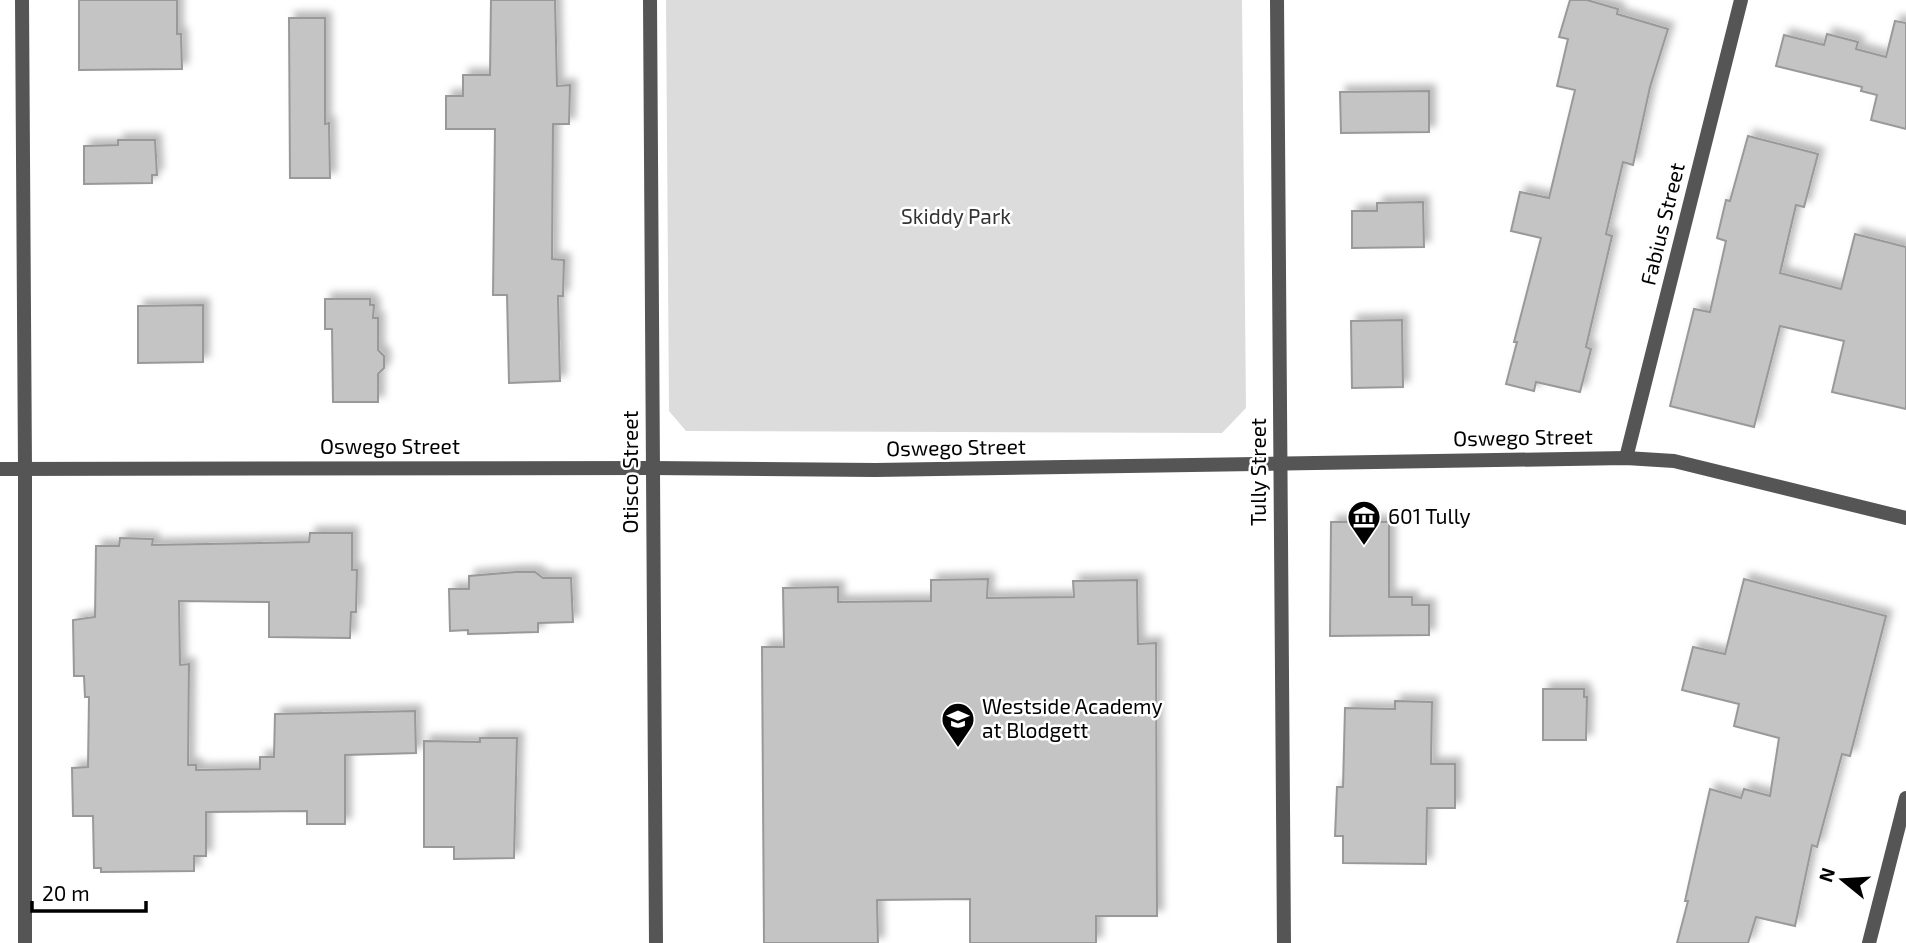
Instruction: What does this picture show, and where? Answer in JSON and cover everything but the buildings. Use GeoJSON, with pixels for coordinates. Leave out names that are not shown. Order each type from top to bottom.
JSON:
{"type":"FeatureCollection","features":[{"type":"Feature","properties":{"kind":"street"},"geometry":{"type":"LineString","coordinates":[[22,0],[25,943]]}},
{"type":"Feature","properties":{"kind":"street","name":"Otisco Street"},"geometry":{"type":"LineString","coordinates":[[650,0],[656,943]]}},
{"type":"Feature","properties":{"kind":"street","name":"Tully Street"},"geometry":{"type":"LineString","coordinates":[[1277,0],[1284,943]]}},
{"type":"Feature","properties":{"kind":"street","name":"Fabius Street"},"geometry":{"type":"LineString","coordinates":[[1626,458],[1741,0]]}},
{"type":"Feature","properties":{"kind":"street","name":"Oswego Street"},"geometry":{"type":"LineString","coordinates":[[0,469],[875,470],[1626,458],[1674,461],[1906,518]]}},
{"type":"Feature","properties":{"kind":"street"},"geometry":{"type":"LineString","coordinates":[[1869,943],[1906,798]]}},
{"type":"Feature","properties":{"kind":"green space","name":"Skiddy Park"},"geometry":{"type":"Polygon","coordinates":[[[666,0],[1242,0],[1246,408],[1222,433],[686,431],[669,411],[666,0]]]}},
{"type":"Feature","properties":{"kind":"place","name":"601 Tully"},"geometry":{"type":"Point","coordinates":[1364,547]}},
{"type":"Feature","properties":{"kind":"place","name":"Westside Academy at Blodgett"},"geometry":{"type":"Point","coordinates":[958,749]}}]}
